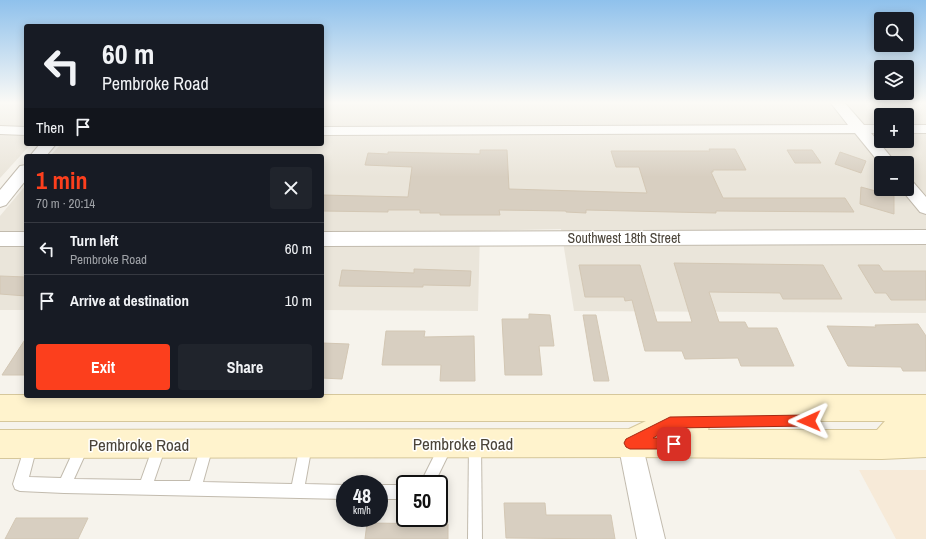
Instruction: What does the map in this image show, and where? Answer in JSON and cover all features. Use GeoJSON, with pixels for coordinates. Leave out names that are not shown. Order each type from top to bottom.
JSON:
{"type":"FeatureCollection","features":[{"type":"Feature","properties":{"kind":"main road"},"geometry":{"type":"LineString","coordinates":[[0,408],[926,408]]}},
{"type":"Feature","properties":{"kind":"main road"},"geometry":{"type":"LineString","coordinates":[[630,443],[670,422],[839,420],[853,408]]}},
{"type":"Feature","properties":{"kind":"main road"},"geometry":{"type":"LineString","coordinates":[[882,445],[898,427],[926,427]]}},
{"type":"Feature","properties":{"kind":"main road","name":"Pembroke Road"},"geometry":{"type":"LineString","coordinates":[[0,444],[630,443],[882,445],[926,443]]}},
{"type":"Feature","properties":{"kind":"street"},"geometry":{"type":"LineString","coordinates":[[859,129],[882,156]]}},
{"type":"Feature","properties":{"kind":"street"},"geometry":{"type":"LineString","coordinates":[[324,131],[874,129]]}},
{"type":"Feature","properties":{"kind":"street"},"geometry":{"type":"LineString","coordinates":[[914,129],[926,129]]}},
{"type":"Feature","properties":{"kind":"street"},"geometry":{"type":"LineString","coordinates":[[0,130],[24,131]]}},
{"type":"Feature","properties":{"kind":"street"},"geometry":{"type":"LineString","coordinates":[[40,154],[46,146]]}},
{"type":"Feature","properties":{"kind":"street"},"geometry":{"type":"LineString","coordinates":[[0,201],[24,172]]}},
{"type":"Feature","properties":{"kind":"street"},"geometry":{"type":"LineString","coordinates":[[914,194],[926,208]]}},
{"type":"Feature","properties":{"kind":"street","name":"Southwest 18th Street"},"geometry":{"type":"LineString","coordinates":[[324,239],[926,237]]}},
{"type":"Feature","properties":{"kind":"street"},"geometry":{"type":"LineString","coordinates":[[0,239],[24,239]]}},
{"type":"Feature","properties":{"kind":"street"},"geometry":{"type":"LineString","coordinates":[[630,443],[651,539]]}},
{"type":"Feature","properties":{"kind":"lane"},"geometry":{"type":"LineString","coordinates":[[475,443],[475,539]]}},
{"type":"Feature","properties":{"kind":"lane"},"geometry":{"type":"LineString","coordinates":[[32,444],[20,484],[336,492]]}},
{"type":"Feature","properties":{"kind":"lane"},"geometry":{"type":"LineString","coordinates":[[64,486],[84,444]]}},
{"type":"Feature","properties":{"kind":"lane"},"geometry":{"type":"LineString","coordinates":[[145,487],[161,444]]}},
{"type":"Feature","properties":{"kind":"lane"},"geometry":{"type":"LineString","coordinates":[[194,489],[207,444]]}},
{"type":"Feature","properties":{"kind":"lane"},"geometry":{"type":"LineString","coordinates":[[297,491],[306,444]]}},
{"type":"Feature","properties":{"kind":"lane"},"geometry":{"type":"LineString","coordinates":[[432,475],[447,444]]}},
{"type":"Feature","properties":{"kind":"shaded area"},"geometry":{"type":"Polygon","coordinates":[[[0,127],[24,127],[24,146],[29,146],[0,178],[0,127]]]}},
{"type":"Feature","properties":{"kind":"shaded area"},"geometry":{"type":"Polygon","coordinates":[[[324,127],[874,127],[874,148],[914,148],[914,127],[926,127],[926,313],[574,311],[561,229],[480,231],[478,311],[324,310],[324,154],[52,154],[59,146],[324,146],[324,127]]]}},
{"type":"Feature","properties":{"kind":"shaded area"},"geometry":{"type":"Polygon","coordinates":[[[24,187],[24,310],[0,310],[0,216],[24,187]]]}},
{"type":"Feature","properties":{"kind":"shaded area"},"geometry":{"type":"Polygon","coordinates":[[[859,470],[926,470],[926,539],[896,539],[859,470]]]}},
{"type":"Feature","properties":{"kind":"building"},"geometry":{"type":"Polygon","coordinates":[[[709,149],[735,149],[746,170],[713,170],[713,172],[711,172],[723,198],[845,198],[854,212],[716,211],[716,213],[586,210],[586,213],[566,211],[499,210],[500,215],[440,215],[440,213],[420,213],[420,210],[388,210],[388,212],[324,211],[324,195],[408,197],[412,167],[365,165],[368,153],[480,154],[480,150],[507,150],[509,189],[647,193],[639,167],[616,167],[611,151],[710,151],[709,149]]]}},
{"type":"Feature","properties":{"kind":"building"},"geometry":{"type":"Polygon","coordinates":[[[787,150],[812,150],[821,163],[795,163],[787,150]]]}},
{"type":"Feature","properties":{"kind":"building"},"geometry":{"type":"Polygon","coordinates":[[[840,152],[866,161],[861,173],[835,164],[840,152]]]}},
{"type":"Feature","properties":{"kind":"building"},"geometry":{"type":"Polygon","coordinates":[[[861,187],[874,191],[874,196],[894,196],[894,214],[860,204],[861,187]]]}},
{"type":"Feature","properties":{"kind":"building"},"geometry":{"type":"Polygon","coordinates":[[[674,263],[823,265],[842,299],[783,299],[780,293],[709,292],[719,322],[745,322],[748,328],[777,328],[794,366],[741,366],[738,358],[685,359],[682,351],[645,351],[632,300],[625,301],[624,297],[585,297],[579,265],[640,265],[657,322],[692,322],[674,263]]]}},
{"type":"Feature","properties":{"kind":"building"},"geometry":{"type":"Polygon","coordinates":[[[858,265],[879,265],[883,271],[926,271],[926,300],[891,300],[886,293],[875,293],[858,265]]]}},
{"type":"Feature","properties":{"kind":"building"},"geometry":{"type":"Polygon","coordinates":[[[414,269],[471,271],[470,286],[339,286],[342,270],[414,273],[414,269]]]}},
{"type":"Feature","properties":{"kind":"building"},"geometry":{"type":"Polygon","coordinates":[[[0,276],[24,277],[24,296],[0,294],[0,276]]]}},
{"type":"Feature","properties":{"kind":"building"},"geometry":{"type":"Polygon","coordinates":[[[529,314],[550,315],[554,346],[539,346],[542,375],[505,375],[502,319],[529,319],[529,314]]]}},
{"type":"Feature","properties":{"kind":"building"},"geometry":{"type":"Polygon","coordinates":[[[583,315],[596,315],[609,381],[594,381],[583,315]]]}},
{"type":"Feature","properties":{"kind":"building"},"geometry":{"type":"Polygon","coordinates":[[[918,324],[926,336],[926,371],[903,371],[901,367],[848,366],[827,326],[876,327],[875,325],[918,324]]]}},
{"type":"Feature","properties":{"kind":"building"},"geometry":{"type":"Polygon","coordinates":[[[386,331],[425,331],[424,337],[474,336],[475,381],[440,381],[441,365],[382,365],[386,331]]]}},
{"type":"Feature","properties":{"kind":"building"},"geometry":{"type":"Polygon","coordinates":[[[24,341],[24,375],[2,375],[24,341]]]}},
{"type":"Feature","properties":{"kind":"building"},"geometry":{"type":"Polygon","coordinates":[[[324,343],[349,344],[342,379],[324,378],[324,343]]]}},
{"type":"Feature","properties":{"kind":"building"},"geometry":{"type":"Polygon","coordinates":[[[504,503],[545,503],[546,515],[611,515],[615,539],[506,538],[504,503]]]}},
{"type":"Feature","properties":{"kind":"building"},"geometry":{"type":"Polygon","coordinates":[[[16,518],[88,518],[78,539],[5,539],[16,518]]]}},
{"type":"Feature","properties":{"kind":"building"},"geometry":{"type":"Polygon","coordinates":[[[388,523],[396,523],[396,527],[448,527],[448,539],[365,539],[366,527],[388,527],[388,523]]]}},
{"type":"Feature","properties":{"kind":"route"},"geometry":{"type":"LineString","coordinates":[[674,444],[630,443],[670,422],[809,421]]}}]}
